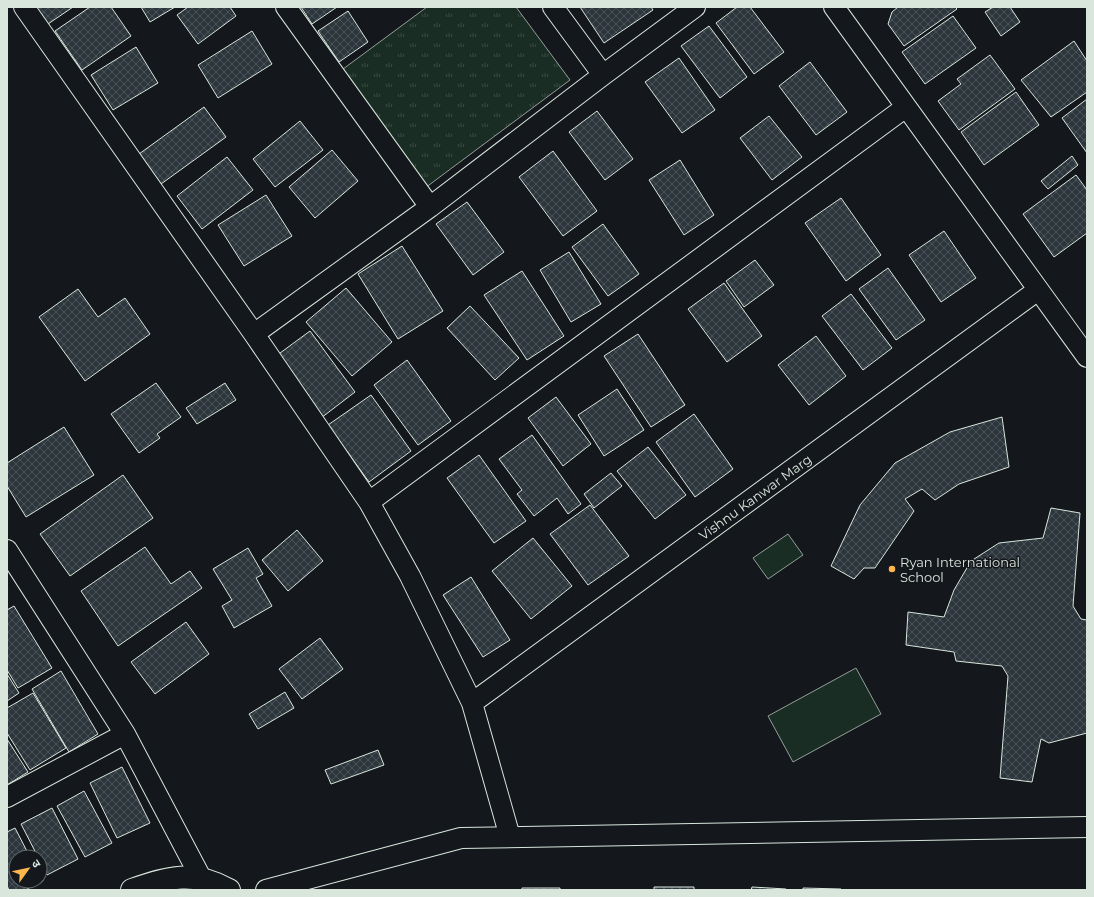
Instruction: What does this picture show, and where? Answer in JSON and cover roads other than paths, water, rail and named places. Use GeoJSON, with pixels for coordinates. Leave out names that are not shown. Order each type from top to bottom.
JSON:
{"type":"FeatureCollection","features":[{"type":"Feature","properties":{"kind":"street"},"geometry":{"type":"LineString","coordinates":[[24,7],[254,334],[369,502],[410,576],[433,626],[472,703],[510,837]]}},
{"type":"Feature","properties":{"kind":"street"},"geometry":{"type":"LineString","coordinates":[[286,7],[430,207]]}},
{"type":"Feature","properties":{"kind":"street"},"geometry":{"type":"LineString","coordinates":[[553,7],[603,74]]}},
{"type":"Feature","properties":{"kind":"street"},"geometry":{"type":"LineString","coordinates":[[254,334],[430,207],[603,74],[695,7]]}},
{"type":"Feature","properties":{"kind":"street"},"geometry":{"type":"LineString","coordinates":[[834,7],[1087,357]]}},
{"type":"Feature","properties":{"kind":"street"},"geometry":{"type":"LineString","coordinates":[[369,502],[906,107]]}},
{"type":"Feature","properties":{"kind":"street","name":"Vishnu Kanwar Marg"},"geometry":{"type":"LineString","coordinates":[[472,703],[1038,290]]}},
{"type":"Feature","properties":{"kind":"street"},"geometry":{"type":"LineString","coordinates":[[9,557],[125,734],[201,878]]}},
{"type":"Feature","properties":{"kind":"street"},"geometry":{"type":"LineString","coordinates":[[7,797],[125,734]]}},
{"type":"Feature","properties":{"kind":"street"},"geometry":{"type":"LineString","coordinates":[[266,890],[461,838],[1087,827]]}},
{"type":"Feature","properties":{"kind":"street"},"geometry":{"type":"LineString","coordinates":[[132,890],[158,881],[178,877],[201,878],[229,890]]}},
{"type":"Feature","properties":{"kind":"place","name":"Ryan International School"},"geometry":{"type":"Point","coordinates":[892,569]}}]}
